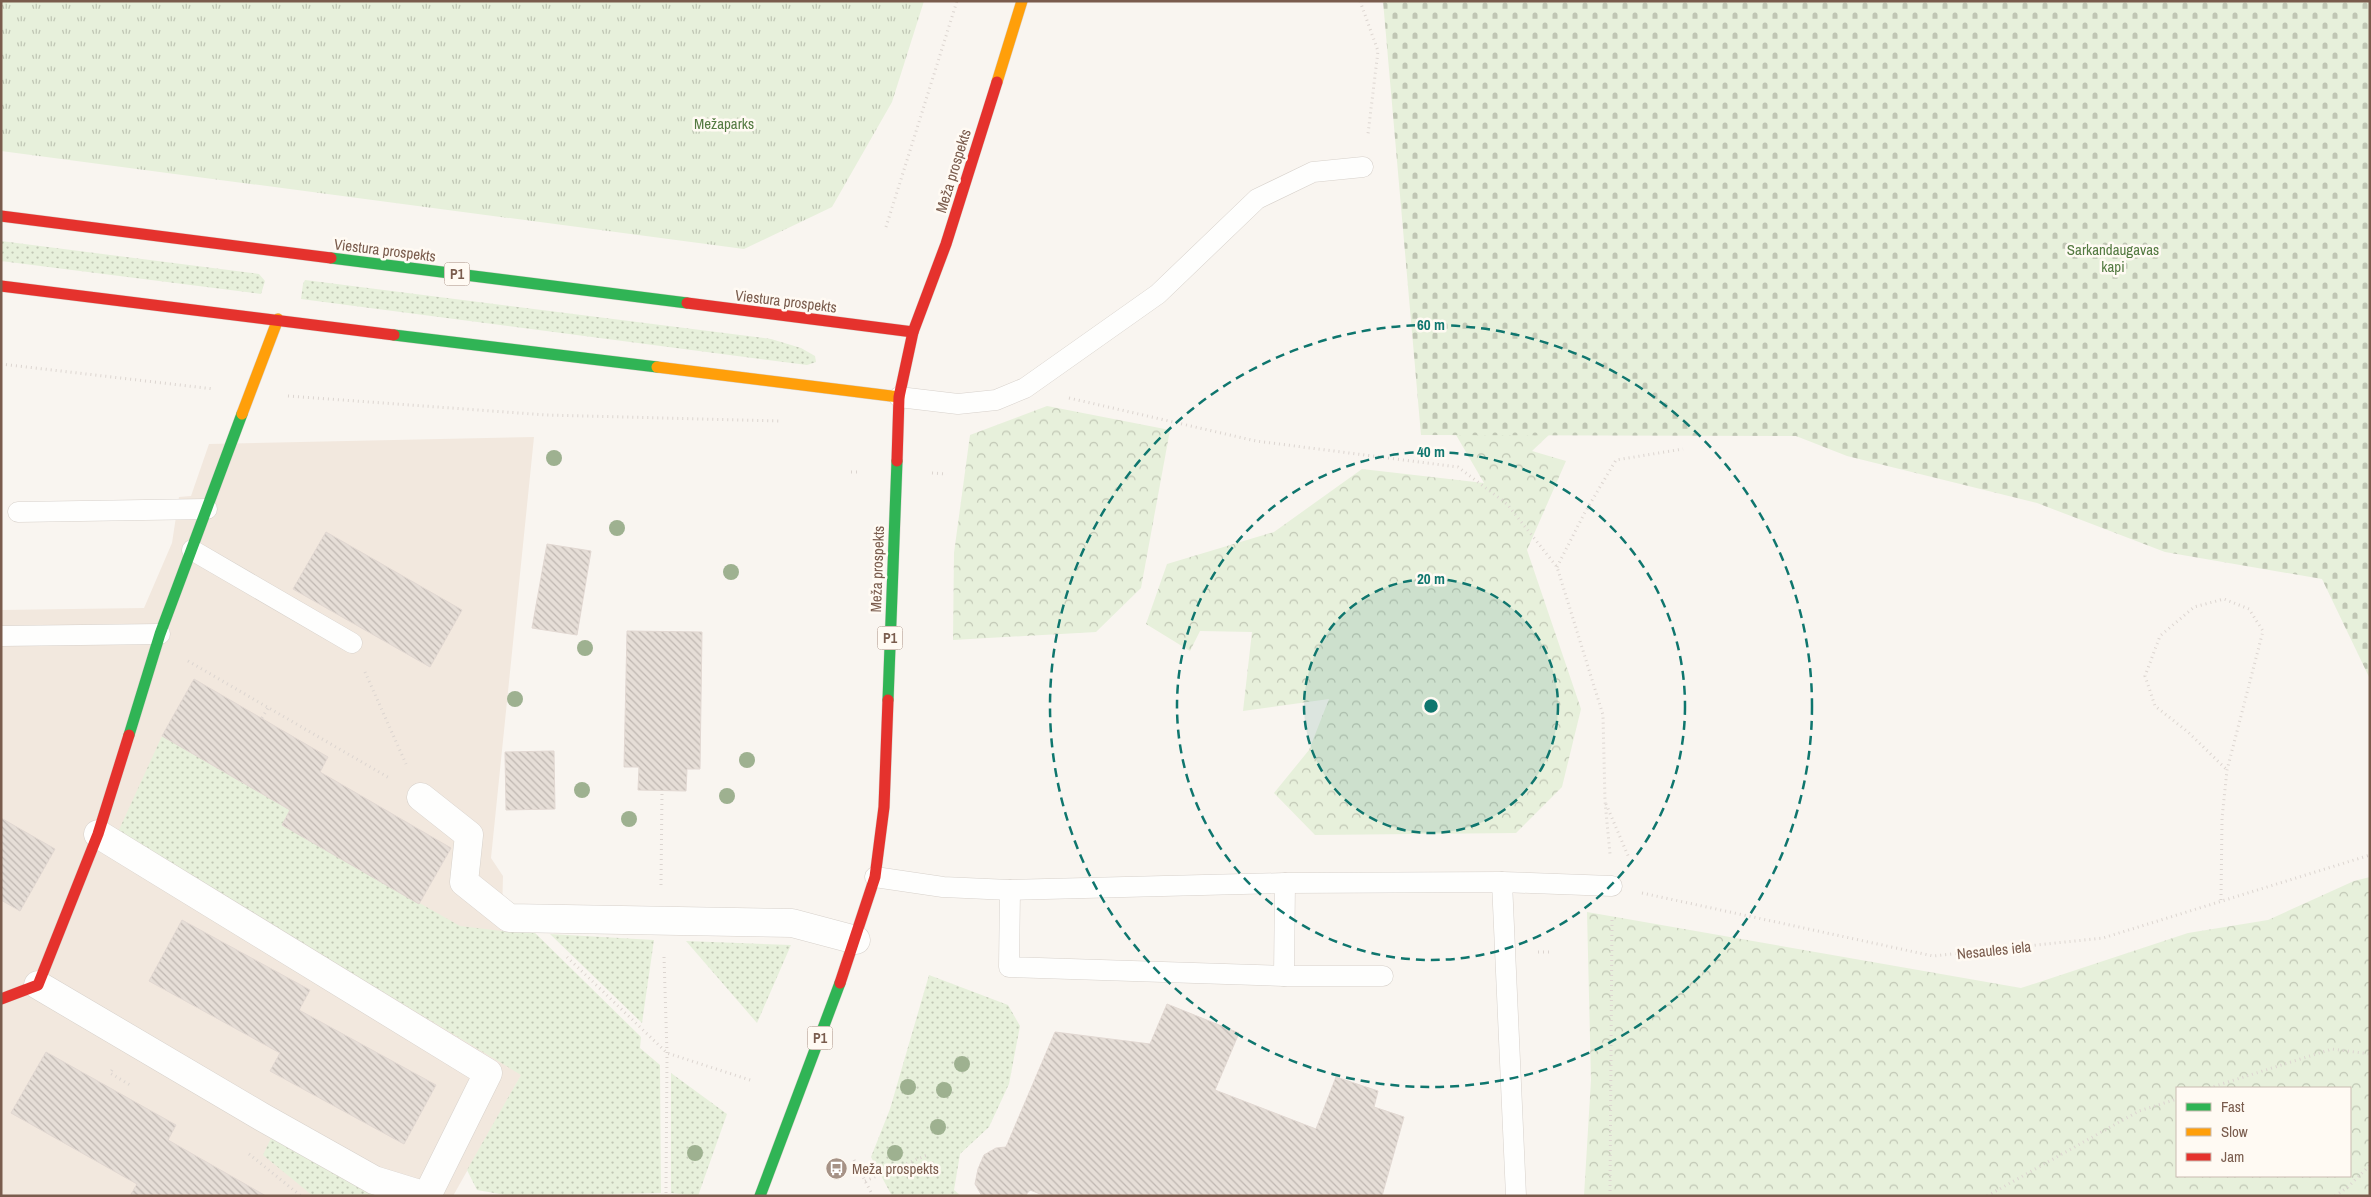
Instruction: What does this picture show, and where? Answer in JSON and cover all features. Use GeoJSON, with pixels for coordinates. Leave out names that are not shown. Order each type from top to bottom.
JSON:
{"type":"FeatureCollection","features":[{"type":"Feature","properties":{"kind":"main road","name":"Meža prospekts"},"geometry":{"type":"LineString","coordinates":[[760,1196],[856,940],[875,877],[884,806],[899,397],[913,332],[946,244],[1022,1]]}},
{"type":"Feature","properties":{"kind":"main road","name":"Viestura prospekts"},"geometry":{"type":"LineString","coordinates":[[1,216],[913,332]]}},
{"type":"Feature","properties":{"kind":"main road"},"geometry":{"type":"LineString","coordinates":[[1,286],[899,397]]}},
{"type":"Feature","properties":{"kind":"main road"},"geometry":{"type":"LineString","coordinates":[[1,999],[38,985],[98,834],[159,639],[278,319]]}},
{"type":"Feature","properties":{"kind":"street"},"geometry":{"type":"LineString","coordinates":[[421,797],[469,835],[464,882],[509,918],[792,923],[808,925],[856,940]]}},
{"type":"Feature","properties":{"kind":"street"},"geometry":{"type":"LineString","coordinates":[[38,985],[262,1117],[366,1175],[426,1196],[488,1073],[98,834]]}},
{"type":"Feature","properties":{"kind":"lane"},"geometry":{"type":"LineString","coordinates":[[899,397],[958,404],[996,400],[1025,388],[1158,294],[1258,199],[1312,172],[1363,167]]}},
{"type":"Feature","properties":{"kind":"lane"},"geometry":{"type":"LineString","coordinates":[[18,512],[207,509]]}},
{"type":"Feature","properties":{"kind":"lane"},"geometry":{"type":"LineString","coordinates":[[192,550],[352,643]]}},
{"type":"Feature","properties":{"kind":"lane"},"geometry":{"type":"LineString","coordinates":[[1,636],[159,639]]}},
{"type":"Feature","properties":{"kind":"lane"},"geometry":{"type":"LineString","coordinates":[[875,877],[942,887],[1010,890],[1285,883],[1502,882],[1612,886]]}},
{"type":"Feature","properties":{"kind":"lane"},"geometry":{"type":"LineString","coordinates":[[1502,882],[1516,1196]]}},
{"type":"Feature","properties":{"kind":"lane"},"geometry":{"type":"LineString","coordinates":[[1284,976],[1285,883]]}},
{"type":"Feature","properties":{"kind":"lane"},"geometry":{"type":"LineString","coordinates":[[1010,890],[1010,967],[1284,976],[1383,976]]}},
{"type":"Feature","properties":{"kind":"path"},"geometry":{"type":"LineString","coordinates":[[886,228],[957,1]]}},
{"type":"Feature","properties":{"kind":"path"},"geometry":{"type":"LineString","coordinates":[[1360,1],[1378,52],[1363,167]]}},
{"type":"Feature","properties":{"kind":"path"},"geometry":{"type":"LineString","coordinates":[[1,364],[250,393],[546,416],[788,422]]}},
{"type":"Feature","properties":{"kind":"path"},"geometry":{"type":"LineString","coordinates":[[1025,388],[1256,441],[1458,467],[1508,504],[1557,568],[1603,715],[1605,801],[1612,886],[1610,1196]]}},
{"type":"Feature","properties":{"kind":"path"},"geometry":{"type":"LineString","coordinates":[[1557,568],[1584,514],[1616,460],[1683,449]]}},
{"type":"Feature","properties":{"kind":"path"},"geometry":{"type":"LineString","coordinates":[[2221,900],[2222,818],[2227,770],[2263,632],[2249,610],[2224,599],[2194,607],[2160,636],[2145,676],[2155,706],[2188,732],[2227,770]]}},
{"type":"Feature","properties":{"kind":"path"},"geometry":{"type":"LineString","coordinates":[[159,639],[268,708],[421,797]]}},
{"type":"Feature","properties":{"kind":"path"},"geometry":{"type":"LineString","coordinates":[[352,643],[421,797]]}},
{"type":"Feature","properties":{"kind":"path"},"geometry":{"type":"LineString","coordinates":[[262,718],[268,708]]}},
{"type":"Feature","properties":{"kind":"path"},"geometry":{"type":"LineString","coordinates":[[662,791],[661,875],[667,1053],[666,1196]]}},
{"type":"Feature","properties":{"kind":"path"},"geometry":{"type":"LineString","coordinates":[[1605,801],[1630,860]]}},
{"type":"Feature","properties":{"kind":"path","name":"Nesaules iela"},"geometry":{"type":"LineString","coordinates":[[1612,886],[1933,956],[2103,938],[2370,855]]}},
{"type":"Feature","properties":{"kind":"path"},"geometry":{"type":"LineString","coordinates":[[1640,885],[1644,894]]}},
{"type":"Feature","properties":{"kind":"path"},"geometry":{"type":"LineString","coordinates":[[527,918],[667,1053],[753,1082]]}},
{"type":"Feature","properties":{"kind":"path"},"geometry":{"type":"LineString","coordinates":[[2212,1087],[2332,1048],[2370,1054]]}},
{"type":"Feature","properties":{"kind":"path"},"geometry":{"type":"LineString","coordinates":[[1987,1196],[2139,1111],[2176,1098]]}},
{"type":"Feature","properties":{"kind":"path"},"geometry":{"type":"LineString","coordinates":[[865,1181],[927,1155]]}},
{"type":"Feature","properties":{"kind":"path"},"geometry":{"type":"LineString","coordinates":[[854,1160],[873,1196]]}},
{"type":"Feature","properties":{"kind":"path"},"geometry":{"type":"LineString","coordinates":[[2335,1196],[2348,1187],[2370,1165]]}},
{"type":"Feature","properties":{"kind":"shaded area"},"geometry":{"type":"Polygon","coordinates":[[[534,437],[491,858],[503,876],[501,952],[528,1063],[453,1196],[1,1196],[1,610],[144,608],[172,543],[179,497],[191,496],[209,444],[534,437]]]}},
{"type":"Feature","properties":{"kind":"green space","name":"Mežaparks"},"geometry":{"type":"Polygon","coordinates":[[[1,1],[924,1],[892,102],[832,207],[744,249],[1,151],[1,1]]]}},
{"type":"Feature","properties":{"kind":"green space","name":"Sarkandaugavas kapi"},"geometry":{"type":"Polygon","coordinates":[[[1383,1],[2370,1],[2370,679],[2322,579],[2165,552],[2037,503],[1847,456],[1796,436],[1421,435],[1383,1]]]}},
{"type":"Feature","properties":{"kind":"green space"},"geometry":{"type":"Polygon","coordinates":[[[1,241],[259,274],[265,281],[261,294],[1,261],[1,241]]]}},
{"type":"Feature","properties":{"kind":"green space"},"geometry":{"type":"Polygon","coordinates":[[[305,280],[771,339],[801,348],[815,356],[816,362],[807,365],[301,299],[305,280]]]}},
{"type":"Feature","properties":{"kind":"green space"},"geometry":{"type":"Polygon","coordinates":[[[1047,406],[1170,430],[1141,588],[1096,632],[953,640],[954,553],[970,435],[1047,406]]]}},
{"type":"Feature","properties":{"kind":"green space"},"geometry":{"type":"Polygon","coordinates":[[[1452,428],[1551,433],[1532,451],[1566,461],[1527,550],[1581,709],[1562,787],[1516,833],[1315,835],[1274,793],[1309,750],[1329,699],[1243,711],[1252,632],[1200,631],[1190,651],[1146,624],[1167,564],[1274,532],[1362,469],[1484,483],[1452,428]]]}},
{"type":"Feature","properties":{"kind":"green space"},"geometry":{"type":"Polygon","coordinates":[[[162,736],[290,810],[282,825],[460,926],[502,931],[530,928],[641,1037],[640,1048],[660,1065],[661,1193],[511,1196],[477,1190],[467,1170],[521,1075],[118,832],[162,736]]]}},
{"type":"Feature","properties":{"kind":"green space"},"geometry":{"type":"Polygon","coordinates":[[[2370,877],[2370,1196],[1584,1196],[1591,1080],[1587,912],[2021,988],[2188,933],[2268,920],[2354,881],[2370,877]]]}},
{"type":"Feature","properties":{"kind":"green space"},"geometry":{"type":"Polygon","coordinates":[[[550,934],[654,940],[642,1023],[550,934]]]}},
{"type":"Feature","properties":{"kind":"green space"},"geometry":{"type":"Polygon","coordinates":[[[686,941],[791,945],[757,1023],[686,941]]]}},
{"type":"Feature","properties":{"kind":"green space"},"geometry":{"type":"Polygon","coordinates":[[[929,975],[1008,1005],[1020,1026],[1009,1084],[989,1127],[960,1154],[954,1190],[961,1196],[892,1196],[871,1157],[890,1109],[929,975]]]}},
{"type":"Feature","properties":{"kind":"green space"},"geometry":{"type":"Polygon","coordinates":[[[671,1073],[727,1114],[698,1196],[671,1193],[671,1073]]]}},
{"type":"Feature","properties":{"kind":"green space"},"geometry":{"type":"Polygon","coordinates":[[[273,1134],[382,1196],[313,1196],[263,1155],[273,1134]]]}},
{"type":"Feature","properties":{"kind":"building"},"geometry":{"type":"Polygon","coordinates":[[[326,532],[462,610],[430,667],[293,589],[326,532]]]}},
{"type":"Feature","properties":{"kind":"building"},"geometry":{"type":"Polygon","coordinates":[[[547,544],[591,551],[577,635],[532,628],[547,544]]]}},
{"type":"Feature","properties":{"kind":"building"},"geometry":{"type":"Polygon","coordinates":[[[627,631],[702,632],[700,769],[687,769],[686,791],[638,790],[639,767],[624,767],[627,631]]]}},
{"type":"Feature","properties":{"kind":"building"},"geometry":{"type":"Polygon","coordinates":[[[194,679],[328,757],[320,772],[451,848],[419,904],[282,825],[290,810],[162,736],[194,679]]]}},
{"type":"Feature","properties":{"kind":"building"},"geometry":{"type":"Polygon","coordinates":[[[554,751],[555,809],[506,810],[505,752],[554,751]]]}},
{"type":"Feature","properties":{"kind":"building"},"geometry":{"type":"Polygon","coordinates":[[[1,818],[55,849],[20,911],[1,900],[1,818]]]}},
{"type":"Feature","properties":{"kind":"building"},"geometry":{"type":"Polygon","coordinates":[[[182,920],[310,990],[299,1010],[436,1085],[404,1144],[270,1071],[280,1053],[149,981],[182,920]]]}},
{"type":"Feature","properties":{"kind":"building"},"geometry":{"type":"Polygon","coordinates":[[[1167,1004],[1239,1033],[1215,1090],[1316,1129],[1336,1077],[1378,1091],[1374,1107],[1404,1117],[1382,1196],[1045,1196],[1030,1190],[1025,1196],[982,1196],[975,1184],[978,1169],[984,1155],[996,1148],[1006,1147],[1055,1032],[1150,1044],[1167,1004]]]}},
{"type":"Feature","properties":{"kind":"building"},"geometry":{"type":"Polygon","coordinates":[[[46,1052],[176,1125],[168,1140],[266,1196],[130,1196],[137,1184],[11,1113],[46,1052]]]}},
{"type":"Feature","properties":{"kind":"traffic: fast"},"geometry":{"type":"LineString","coordinates":[[331,258],[687,303]]}},
{"type":"Feature","properties":{"kind":"traffic: fast"},"geometry":{"type":"LineString","coordinates":[[394,335],[657,367]]}},
{"type":"Feature","properties":{"kind":"traffic: fast"},"geometry":{"type":"LineString","coordinates":[[129,735],[160,634],[242,414]]}},
{"type":"Feature","properties":{"kind":"traffic: fast"},"geometry":{"type":"LineString","coordinates":[[888,700],[897,461]]}},
{"type":"Feature","properties":{"kind":"traffic: fast"},"geometry":{"type":"LineString","coordinates":[[760,1196],[840,983]]}},
{"type":"Feature","properties":{"kind":"traffic: slow"},"geometry":{"type":"LineString","coordinates":[[997,82],[1022,1]]}},
{"type":"Feature","properties":{"kind":"traffic: slow"},"geometry":{"type":"LineString","coordinates":[[242,414],[278,319]]}},
{"type":"Feature","properties":{"kind":"traffic: slow"},"geometry":{"type":"LineString","coordinates":[[657,367],[899,397]]}},
{"type":"Feature","properties":{"kind":"traffic: jam"},"geometry":{"type":"LineString","coordinates":[[913,332],[946,244],[997,82]]}},
{"type":"Feature","properties":{"kind":"traffic: jam"},"geometry":{"type":"LineString","coordinates":[[1,216],[331,258]]}},
{"type":"Feature","properties":{"kind":"traffic: jam"},"geometry":{"type":"LineString","coordinates":[[1,286],[394,335]]}},
{"type":"Feature","properties":{"kind":"traffic: jam"},"geometry":{"type":"LineString","coordinates":[[687,303],[913,332],[899,397],[897,461]]}},
{"type":"Feature","properties":{"kind":"traffic: jam"},"geometry":{"type":"LineString","coordinates":[[840,983],[875,877],[884,807],[888,700]]}},
{"type":"Feature","properties":{"kind":"traffic: jam"},"geometry":{"type":"LineString","coordinates":[[1,999],[38,985],[98,834],[129,735]]}},
{"type":"Feature","properties":{"kind":"place","name":"Meža prospekts"},"geometry":{"type":"Point","coordinates":[836,1168]}}]}
